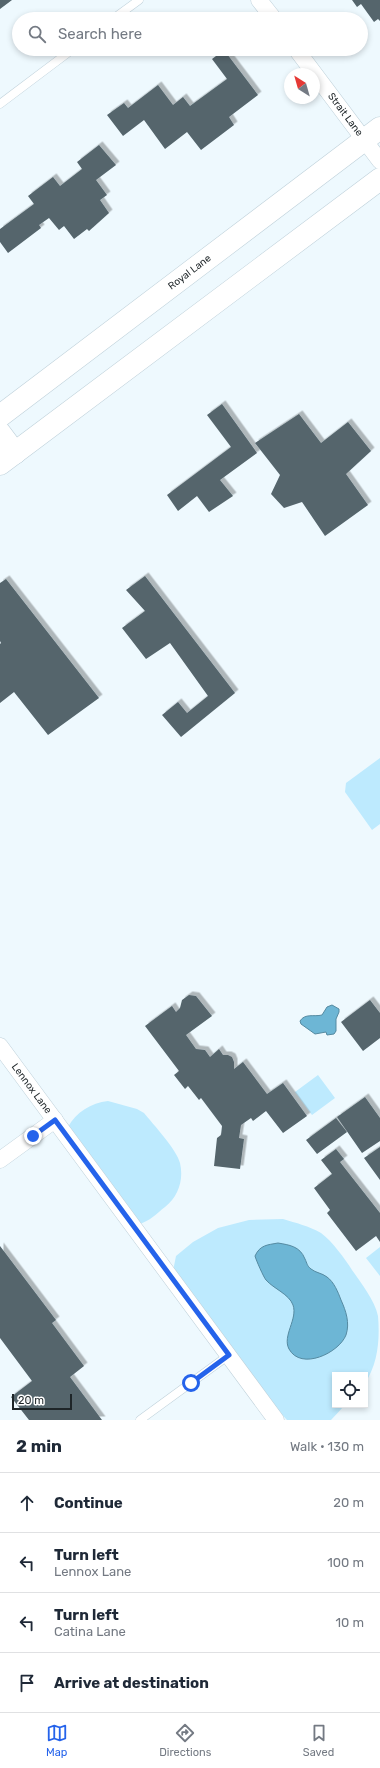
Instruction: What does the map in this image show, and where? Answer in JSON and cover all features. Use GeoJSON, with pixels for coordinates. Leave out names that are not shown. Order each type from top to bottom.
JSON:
{"type":"FeatureCollection","features":[{"type":"Feature","properties":{"kind":"main road","name":"Royal Lane"},"geometry":{"type":"LineString","coordinates":[[0,416],[372,134]]}},
{"type":"Feature","properties":{"kind":"main road"},"geometry":{"type":"LineString","coordinates":[[0,434],[8,459],[380,179]]}},
{"type":"Feature","properties":{"kind":"street"},"geometry":{"type":"LineString","coordinates":[[259,0],[268,12]]}},
{"type":"Feature","properties":{"kind":"street","name":"Strait Lane"},"geometry":{"type":"LineString","coordinates":[[302,56],[372,134],[380,161]]}},
{"type":"Feature","properties":{"kind":"street","name":"Lennox Lane"},"geometry":{"type":"LineString","coordinates":[[0,1046],[276,1420]]}},
{"type":"Feature","properties":{"kind":"street"},"geometry":{"type":"LineString","coordinates":[[0,1160],[55,1120]]}},
{"type":"Feature","properties":{"kind":"lane"},"geometry":{"type":"LineString","coordinates":[[123,12],[139,0]]}},
{"type":"Feature","properties":{"kind":"lane"},"geometry":{"type":"LineString","coordinates":[[0,104],[64,56]]}},
{"type":"Feature","properties":{"kind":"lane"},"geometry":{"type":"LineString","coordinates":[[140,1420],[229,1355]]}},
{"type":"Feature","properties":{"kind":"shaded area"},"geometry":{"type":"Polygon","coordinates":[[[380,758],[380,824],[372,830],[345,792],[346,783],[380,758]]]}},
{"type":"Feature","properties":{"kind":"shaded area"},"geometry":{"type":"Polygon","coordinates":[[[332,1005],[339,1009],[336,1019],[336,1031],[334,1034],[327,1035],[326,1032],[315,1034],[301,1024],[300,1021],[304,1017],[322,1015],[327,1007],[332,1005]]]}},
{"type":"Feature","properties":{"kind":"shaded area"},"geometry":{"type":"Polygon","coordinates":[[[318,1075],[335,1098],[312,1115],[295,1092],[318,1075]]]}},
{"type":"Feature","properties":{"kind":"shaded area"},"geometry":{"type":"Polygon","coordinates":[[[108,1101],[137,1109],[144,1113],[170,1144],[180,1163],[181,1176],[177,1193],[170,1203],[153,1217],[139,1224],[68,1127],[75,1117],[85,1109],[108,1101]]]}},
{"type":"Feature","properties":{"kind":"shaded area"},"geometry":{"type":"Polygon","coordinates":[[[283,1219],[321,1233],[330,1241],[342,1256],[374,1304],[378,1316],[379,1334],[373,1368],[368,1378],[368,1372],[332,1372],[332,1408],[342,1408],[331,1420],[287,1420],[266,1397],[173,1271],[176,1256],[193,1242],[218,1228],[249,1220],[283,1219]]]}},
{"type":"Feature","properties":{"kind":"shaded area"},"geometry":{"type":"Polygon","coordinates":[[[278,1243],[290,1246],[300,1251],[310,1268],[329,1279],[336,1287],[339,1294],[347,1317],[346,1335],[336,1348],[319,1357],[302,1359],[289,1349],[287,1339],[294,1316],[293,1305],[285,1295],[266,1280],[255,1256],[259,1250],[267,1245],[278,1243]]]}},
{"type":"Feature","properties":{"kind":"shaded area"},"geometry":{"type":"Polygon","coordinates":[[[380,1247],[380,1276],[366,1258],[380,1247]]]}},
{"type":"Feature","properties":{"kind":"building"},"geometry":{"type":"Polygon","coordinates":[[[0,0],[12,0],[0,9],[0,0]]]}},
{"type":"Feature","properties":{"kind":"building"},"geometry":{"type":"Polygon","coordinates":[[[352,0],[380,0],[380,21],[378,19],[374,22],[361,4],[357,7],[352,0]]]}},
{"type":"Feature","properties":{"kind":"building"},"geometry":{"type":"Polygon","coordinates":[[[216,56],[229,56],[258,95],[229,117],[234,125],[201,150],[187,132],[165,149],[144,120],[123,136],[107,115],[124,103],[128,108],[158,85],[173,105],[183,97],[190,106],[227,79],[212,59],[216,56]]]}},
{"type":"Feature","properties":{"kind":"building"},"geometry":{"type":"Polygon","coordinates":[[[99,145],[116,165],[96,180],[107,195],[100,200],[109,213],[89,231],[87,229],[74,239],[64,226],[59,230],[49,218],[39,225],[41,228],[8,253],[0,242],[0,229],[34,204],[28,196],[53,177],[60,186],[82,169],[77,162],[99,145]]]}},
{"type":"Feature","properties":{"kind":"building"},"geometry":{"type":"Polygon","coordinates":[[[222,404],[257,453],[220,480],[233,496],[209,512],[197,496],[178,511],[167,495],[231,447],[207,415],[222,404]]]}},
{"type":"Feature","properties":{"kind":"building"},"geometry":{"type":"Polygon","coordinates":[[[299,414],[321,443],[348,422],[371,451],[346,474],[368,505],[325,536],[302,502],[284,508],[271,494],[280,475],[255,443],[299,414]]]}},
{"type":"Feature","properties":{"kind":"building"},"geometry":{"type":"Polygon","coordinates":[[[145,576],[235,693],[181,737],[162,715],[178,702],[187,713],[208,696],[170,643],[146,659],[122,628],[145,611],[126,590],[145,576]]]}},
{"type":"Feature","properties":{"kind":"building"},"geometry":{"type":"Polygon","coordinates":[[[6,579],[99,698],[48,735],[14,692],[0,703],[0,583],[6,579]]]}},
{"type":"Feature","properties":{"kind":"building"},"geometry":{"type":"Polygon","coordinates":[[[189,995],[196,996],[212,1016],[186,1035],[196,1049],[205,1050],[210,1057],[219,1049],[223,1055],[232,1057],[234,1069],[243,1062],[267,1094],[283,1083],[307,1116],[283,1133],[266,1111],[253,1121],[251,1118],[241,1125],[239,1138],[244,1139],[240,1169],[214,1166],[217,1138],[221,1135],[222,1126],[201,1098],[199,1100],[188,1086],[185,1089],[174,1075],[179,1071],[145,1026],[172,1006],[176,1012],[180,1008],[182,1000],[189,995]]]}},
{"type":"Feature","properties":{"kind":"building"},"geometry":{"type":"Polygon","coordinates":[[[370,1000],[380,1013],[380,1038],[363,1051],[341,1022],[370,1000]]]}},
{"type":"Feature","properties":{"kind":"building"},"geometry":{"type":"Polygon","coordinates":[[[365,1097],[380,1118],[380,1141],[362,1153],[337,1117],[365,1097]]]}},
{"type":"Feature","properties":{"kind":"building"},"geometry":{"type":"Polygon","coordinates":[[[336,1118],[347,1132],[317,1154],[306,1140],[336,1118]]]}},
{"type":"Feature","properties":{"kind":"building"},"geometry":{"type":"Polygon","coordinates":[[[380,1147],[380,1180],[364,1158],[380,1147]]]}},
{"type":"Feature","properties":{"kind":"building"},"geometry":{"type":"Polygon","coordinates":[[[336,1149],[344,1159],[340,1162],[380,1213],[380,1242],[376,1236],[356,1251],[327,1213],[330,1210],[314,1188],[332,1174],[321,1160],[336,1149]]]}},
{"type":"Feature","properties":{"kind":"building"},"geometry":{"type":"Polygon","coordinates":[[[0,1246],[56,1320],[52,1323],[84,1366],[70,1377],[102,1420],[29,1420],[11,1397],[32,1381],[0,1338],[0,1246]]]}},
{"type":"Feature","properties":{"kind":"route"},"geometry":{"type":"LineString","coordinates":[[33,1136],[55,1120],[229,1355],[191,1383]]}}]}
